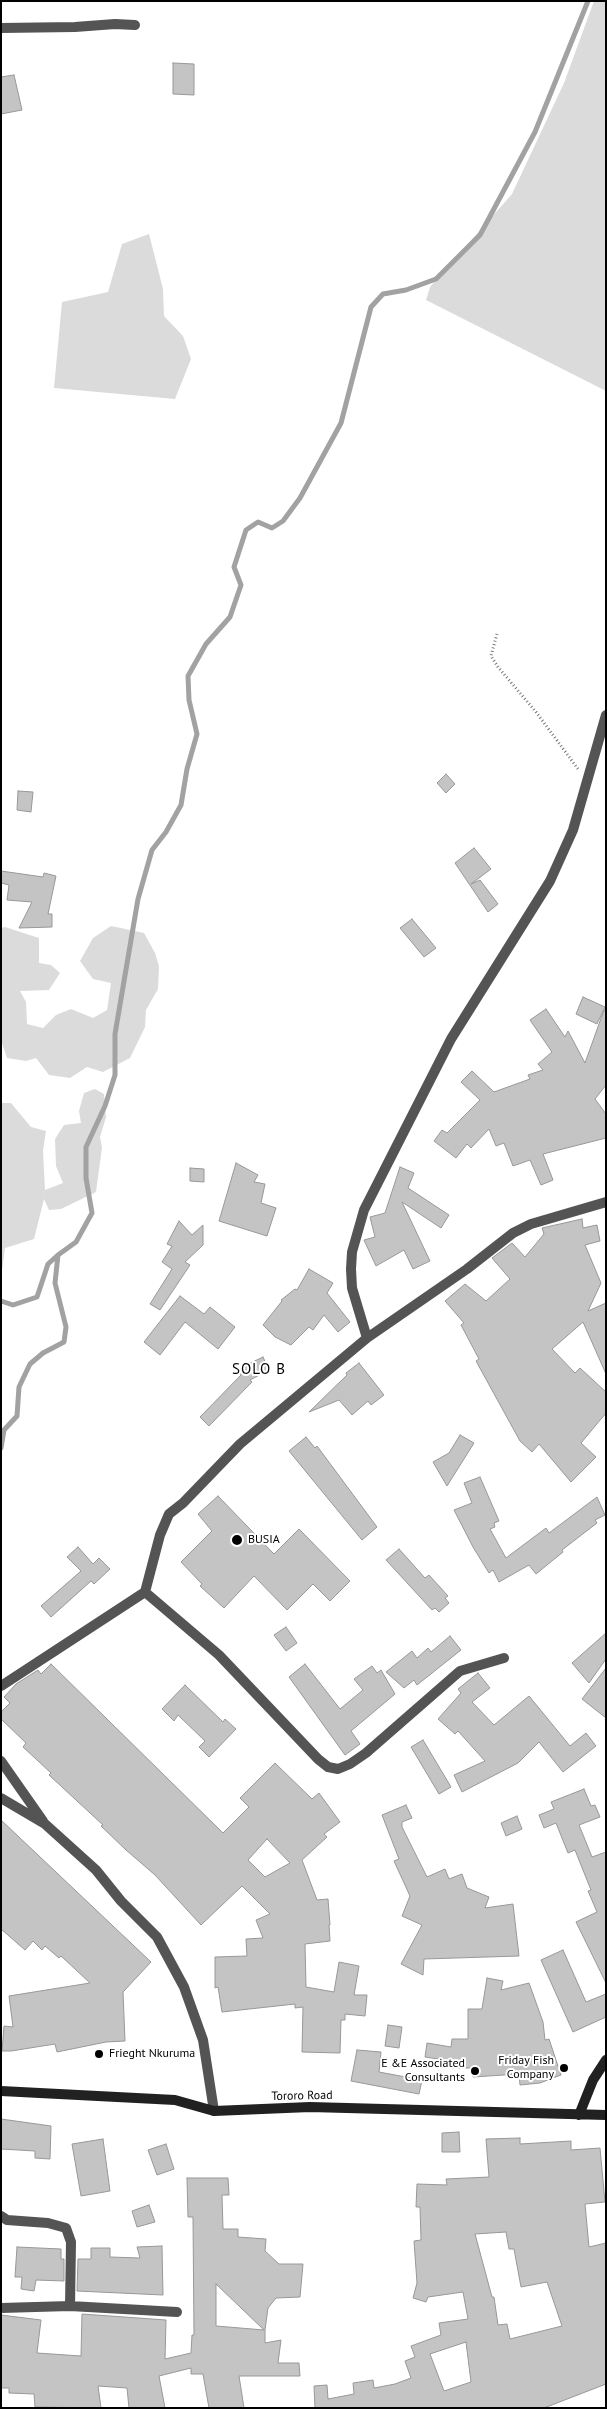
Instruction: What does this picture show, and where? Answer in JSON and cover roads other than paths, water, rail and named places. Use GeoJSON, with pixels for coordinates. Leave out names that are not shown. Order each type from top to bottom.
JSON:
{"type":"FeatureCollection","features":[{"type":"Feature","properties":{"kind":"main road"},"geometry":{"type":"LineString","coordinates":[[579,2115],[593,2080],[606,2060]]}},
{"type":"Feature","properties":{"kind":"main road","name":"Tororo Road"},"geometry":{"type":"LineString","coordinates":[[1,2091],[176,2100],[214,2111],[310,2107],[606,2115]]}},
{"type":"Feature","properties":{"kind":"street"},"geometry":{"type":"LineString","coordinates":[[1,28],[135,25]]}},
{"type":"Feature","properties":{"kind":"street"},"geometry":{"type":"LineString","coordinates":[[368,1338],[352,1288],[350,1269],[352,1252],[364,1210],[451,1039],[550,881],[573,830],[606,715]]}},
{"type":"Feature","properties":{"kind":"street"},"geometry":{"type":"LineString","coordinates":[[1,1686],[145,1592],[160,1535],[169,1514],[183,1503],[240,1444],[368,1338],[467,1269],[513,1233],[531,1224],[606,1202]]}},
{"type":"Feature","properties":{"kind":"street"},"geometry":{"type":"LineString","coordinates":[[145,1592],[219,1655],[318,1759],[333,1769],[344,1768],[366,1753],[460,1672],[504,1658]]}},
{"type":"Feature","properties":{"kind":"street"},"geometry":{"type":"LineString","coordinates":[[1,1761],[45,1824]]}},
{"type":"Feature","properties":{"kind":"street"},"geometry":{"type":"LineString","coordinates":[[1,1798],[45,1824],[96,1870],[121,1901],[157,1937],[172,1961],[184,1987],[203,2040],[214,2111]]}},
{"type":"Feature","properties":{"kind":"street"},"geometry":{"type":"LineString","coordinates":[[1,2216],[7,2220],[48,2224],[66,2228],[71,2242],[70,2306]]}},
{"type":"Feature","properties":{"kind":"street"},"geometry":{"type":"LineString","coordinates":[[1,2308],[70,2306],[177,2312]]}},
{"type":"Feature","properties":{"kind":"waterway"},"geometry":{"type":"LineString","coordinates":[[1,1448],[4,1430],[17,1416],[19,1387],[30,1364],[43,1353],[64,1342],[66,1327],[55,1283],[58,1255],[76,1242],[92,1213],[86,1178],[86,1147],[105,1106],[115,1075],[115,1034],[138,899],[152,850],[166,832],[181,805],[187,769],[197,734],[189,700],[188,676],[206,644],[230,617],[241,585],[234,567],[246,530],[258,522],[272,528],[283,521],[300,498],[341,423],[371,307],[383,294],[406,290],[436,279],[480,235],[535,132],[588,1]]}},
{"type":"Feature","properties":{"kind":"waterway"},"geometry":{"type":"LineString","coordinates":[[1,1301],[13,1305],[37,1297],[48,1264],[58,1255]]}},
{"type":"Feature","properties":{"kind":"place","name":"BUSIA"},"geometry":{"type":"Point","coordinates":[237,1540]}},
{"type":"Feature","properties":{"kind":"place","name":"Frieght Nkuruma"},"geometry":{"type":"Point","coordinates":[99,2054]}},
{"type":"Feature","properties":{"kind":"place","name":"Friday Fish Company"},"geometry":{"type":"Point","coordinates":[564,2068]}},
{"type":"Feature","properties":{"kind":"place","name":"E &E Associated Consultants"},"geometry":{"type":"Point","coordinates":[475,2071]}},
{"type":"Feature","properties":{"kind":"district","name":"SOLO B"},"geometry":{"type":"Point","coordinates":[259,1370]}}]}
